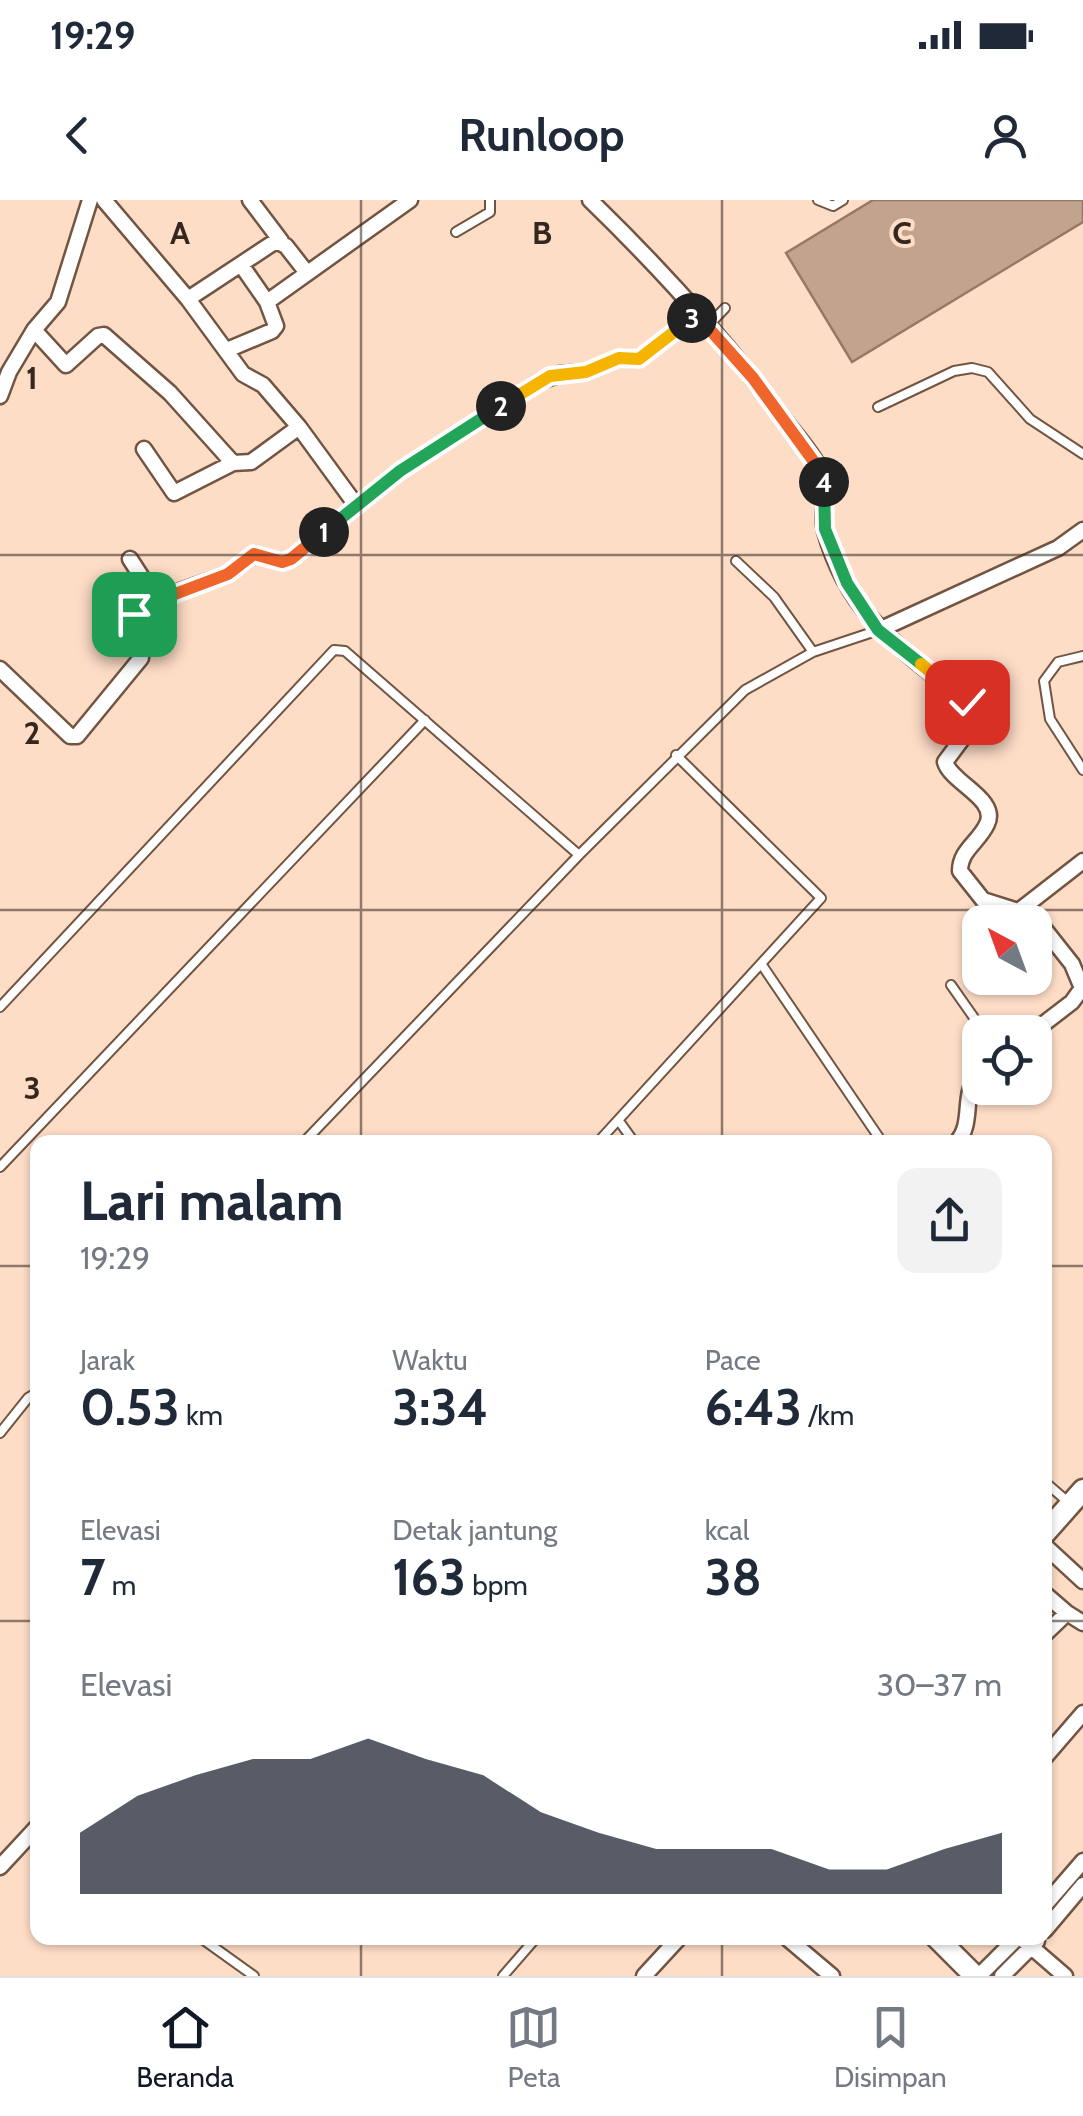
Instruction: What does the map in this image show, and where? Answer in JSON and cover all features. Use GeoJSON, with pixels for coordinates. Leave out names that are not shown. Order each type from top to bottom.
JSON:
{"type":"FeatureCollection","features":[{"type":"Feature","properties":{"kind":"main road"},"geometry":{"type":"LineString","coordinates":[[1052,1526],[1077,1497]]}},
{"type":"Feature","properties":{"kind":"main road"},"geometry":{"type":"LineString","coordinates":[[944,1945],[977,1976]]}},
{"type":"Feature","properties":{"kind":"street"},"geometry":{"type":"LineString","coordinates":[[0,396],[34,330],[58,302],[90,200]]}},
{"type":"Feature","properties":{"kind":"street"},"geometry":{"type":"LineString","coordinates":[[104,200],[188,299],[244,374],[263,384],[299,427],[356,505]]}},
{"type":"Feature","properties":{"kind":"street"},"geometry":{"type":"LineString","coordinates":[[250,200],[308,273]]}},
{"type":"Feature","properties":{"kind":"street"},"geometry":{"type":"LineString","coordinates":[[267,302],[410,200]]}},
{"type":"Feature","properties":{"kind":"street"},"geometry":{"type":"LineString","coordinates":[[590,200],[640,248],[753,378],[820,470],[826,496],[825,529],[847,583],[878,630],[967,702],[974,714],[971,728],[945,762],[947,770],[984,803],[989,814],[987,825],[964,853],[960,871],[983,900],[1002,905]]}},
{"type":"Feature","properties":{"kind":"street"},"geometry":{"type":"LineString","coordinates":[[188,299],[281,241]]}},
{"type":"Feature","properties":{"kind":"street"},"geometry":{"type":"LineString","coordinates":[[227,350],[276,326],[267,302],[242,266]]}},
{"type":"Feature","properties":{"kind":"street"},"geometry":{"type":"LineString","coordinates":[[3,676],[70,736],[77,736],[141,658],[139,640],[130,620],[134,614],[228,574],[254,554],[282,562],[291,559],[400,471],[541,381],[560,374],[586,372],[619,358],[639,359],[696,314]]}},
{"type":"Feature","properties":{"kind":"street"},"geometry":{"type":"LineString","coordinates":[[34,330],[66,364],[104,334],[170,394],[232,463]]}},
{"type":"Feature","properties":{"kind":"street"},"geometry":{"type":"LineString","coordinates":[[144,449],[174,493],[232,463],[250,462],[299,427]]}},
{"type":"Feature","properties":{"kind":"street"},"geometry":{"type":"LineString","coordinates":[[878,630],[1058,548],[1083,530]]}},
{"type":"Feature","properties":{"kind":"street"},"geometry":{"type":"LineString","coordinates":[[130,559],[159,604]]}},
{"type":"Feature","properties":{"kind":"street"},"geometry":{"type":"LineString","coordinates":[[1026,905],[1083,861]]}},
{"type":"Feature","properties":{"kind":"street"},"geometry":{"type":"LineString","coordinates":[[1052,939],[1080,977],[1082,988],[1072,1002],[1052,1017]]}},
{"type":"Feature","properties":{"kind":"street"},"geometry":{"type":"LineString","coordinates":[[961,1135],[968,1105]]}},
{"type":"Feature","properties":{"kind":"street"},"geometry":{"type":"LineString","coordinates":[[1052,1552],[1083,1581]]}},
{"type":"Feature","properties":{"kind":"street"},"geometry":{"type":"LineString","coordinates":[[1052,1600],[1083,1623]]}},
{"type":"Feature","properties":{"kind":"street"},"geometry":{"type":"LineString","coordinates":[[1052,1627],[1067,1612]]}},
{"type":"Feature","properties":{"kind":"street"},"geometry":{"type":"LineString","coordinates":[[1052,1750],[1083,1713]]}},
{"type":"Feature","properties":{"kind":"street"},"geometry":{"type":"LineString","coordinates":[[0,1867],[30,1835]]}},
{"type":"Feature","properties":{"kind":"street"},"geometry":{"type":"LineString","coordinates":[[1052,1897],[1083,1860]]}},
{"type":"Feature","properties":{"kind":"street"},"geometry":{"type":"LineString","coordinates":[[1052,1922],[1083,1886]]}},
{"type":"Feature","properties":{"kind":"street"},"geometry":{"type":"LineString","coordinates":[[645,1976],[673,1945]]}},
{"type":"Feature","properties":{"kind":"street"},"geometry":{"type":"LineString","coordinates":[[795,1945],[832,1976]]}},
{"type":"Feature","properties":{"kind":"street"},"geometry":{"type":"LineString","coordinates":[[977,1976],[1020,1945]]}},
{"type":"Feature","properties":{"kind":"street"},"geometry":{"type":"LineString","coordinates":[[1002,1976],[1024,1945]]}},
{"type":"Feature","properties":{"kind":"street"},"geometry":{"type":"LineString","coordinates":[[1032,1945],[1066,1976]]}},
{"type":"Feature","properties":{"kind":"lane"},"geometry":{"type":"LineString","coordinates":[[456,232],[490,212],[490,200]]}},
{"type":"Feature","properties":{"kind":"lane"},"geometry":{"type":"LineString","coordinates":[[818,200],[833,206],[843,200]]}},
{"type":"Feature","properties":{"kind":"lane"},"geometry":{"type":"LineString","coordinates":[[708,327],[725,308]]}},
{"type":"Feature","properties":{"kind":"lane"},"geometry":{"type":"LineString","coordinates":[[878,407],[954,371],[972,368],[988,372],[1030,419],[1083,454]]}},
{"type":"Feature","properties":{"kind":"lane"},"geometry":{"type":"LineString","coordinates":[[736,561],[774,597],[813,652]]}},
{"type":"Feature","properties":{"kind":"lane"},"geometry":{"type":"LineString","coordinates":[[311,1135],[578,854],[745,690],[813,652],[878,630]]}},
{"type":"Feature","properties":{"kind":"lane"},"geometry":{"type":"LineString","coordinates":[[0,1008],[334,650],[345,651],[578,854]]}},
{"type":"Feature","properties":{"kind":"lane"},"geometry":{"type":"LineString","coordinates":[[1083,656],[1058,662],[1044,681],[1050,719],[1083,770]]}},
{"type":"Feature","properties":{"kind":"lane"},"geometry":{"type":"LineString","coordinates":[[30,1135],[425,720]]}},
{"type":"Feature","properties":{"kind":"lane"},"geometry":{"type":"LineString","coordinates":[[605,1135],[821,898],[676,755]]}},
{"type":"Feature","properties":{"kind":"lane"},"geometry":{"type":"LineString","coordinates":[[762,966],[877,1135]]}},
{"type":"Feature","properties":{"kind":"lane"},"geometry":{"type":"LineString","coordinates":[[951,985],[972,1015]]}},
{"type":"Feature","properties":{"kind":"lane"},"geometry":{"type":"LineString","coordinates":[[619,1121],[629,1135]]}},
{"type":"Feature","properties":{"kind":"lane"},"geometry":{"type":"LineString","coordinates":[[0,1167],[30,1135]]}},
{"type":"Feature","properties":{"kind":"lane"},"geometry":{"type":"LineString","coordinates":[[0,1433],[30,1397]]}},
{"type":"Feature","properties":{"kind":"lane"},"geometry":{"type":"LineString","coordinates":[[1052,1485],[1077,1497]]}},
{"type":"Feature","properties":{"kind":"lane"},"geometry":{"type":"LineString","coordinates":[[211,1945],[254,1976]]}},
{"type":"Feature","properties":{"kind":"lane"},"geometry":{"type":"LineString","coordinates":[[503,1976],[529,1945]]}},
{"type":"Feature","properties":{"kind":"building"},"geometry":{"type":"Polygon","coordinates":[[[873,200],[1083,200],[1083,222],[852,362],[786,253],[873,200]]]}},
{"type":"Feature","properties":{"kind":"route"},"geometry":{"type":"LineString","coordinates":[[134,614],[228,574],[254,554],[282,562],[291,559],[400,471],[541,381],[550,376],[586,372],[619,358],[639,359],[696,314],[753,378],[820,470],[825,484],[825,529],[861,606],[878,630],[967,702]]}}]}
